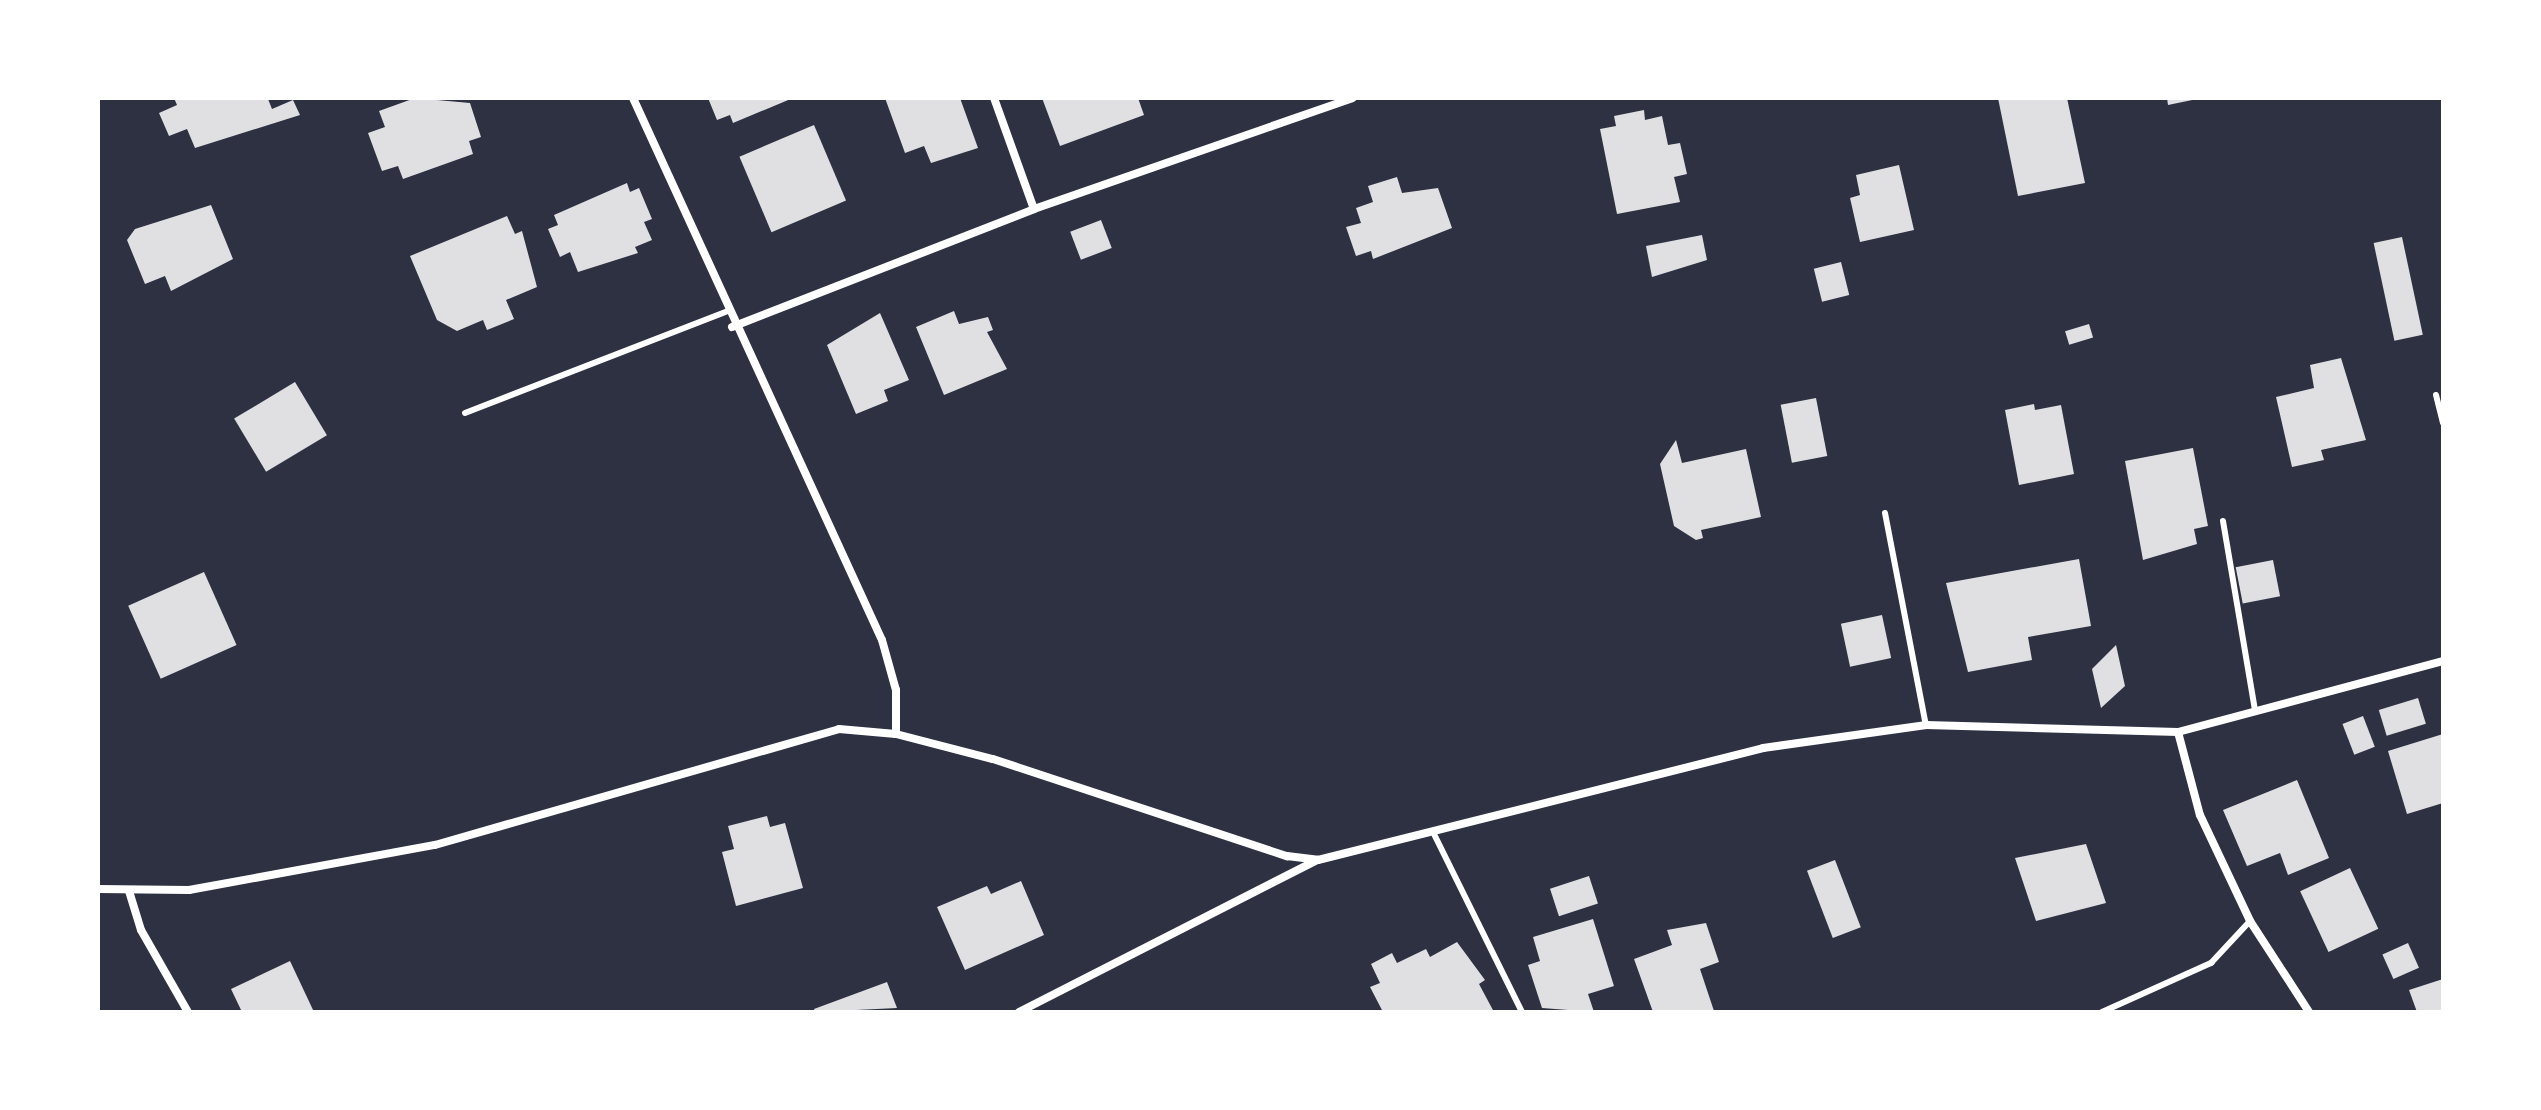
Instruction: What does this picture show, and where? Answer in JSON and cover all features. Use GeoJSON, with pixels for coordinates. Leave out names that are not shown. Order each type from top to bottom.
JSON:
{"type":"FeatureCollection","features":[{"type":"Feature","properties":{"kind":"street"},"geometry":{"type":"LineString","coordinates":[[633,98],[732,327],[882,640],[896,690],[896,734]]}},
{"type":"Feature","properties":{"kind":"street"},"geometry":{"type":"LineString","coordinates":[[994,98],[1034,209]]}},
{"type":"Feature","properties":{"kind":"street"},"geometry":{"type":"LineString","coordinates":[[732,327],[1034,209],[1352,98]]}},
{"type":"Feature","properties":{"kind":"street"},"geometry":{"type":"LineString","coordinates":[[1019,1012],[1318,860],[1763,748],[1926,725],[2178,732],[2443,661]]}},
{"type":"Feature","properties":{"kind":"street"},"geometry":{"type":"LineString","coordinates":[[2178,732],[2200,815],[2250,921],[2309,1012]]}},
{"type":"Feature","properties":{"kind":"street"},"geometry":{"type":"LineString","coordinates":[[98,889],[189,890],[435,845],[802,734],[896,734],[1318,860]]}},
{"type":"Feature","properties":{"kind":"street"},"geometry":{"type":"LineString","coordinates":[[129,891],[141,930],[188,1012]]}},
{"type":"Feature","properties":{"kind":"lane"},"geometry":{"type":"LineString","coordinates":[[465,413],[726,312]]}},
{"type":"Feature","properties":{"kind":"lane"},"geometry":{"type":"LineString","coordinates":[[2436,395],[2443,423]]}},
{"type":"Feature","properties":{"kind":"lane"},"geometry":{"type":"LineString","coordinates":[[1885,513],[1926,725]]}},
{"type":"Feature","properties":{"kind":"lane"},"geometry":{"type":"LineString","coordinates":[[2223,521],[2255,711]]}},
{"type":"Feature","properties":{"kind":"lane"},"geometry":{"type":"LineString","coordinates":[[1433,832],[1522,1012]]}},
{"type":"Feature","properties":{"kind":"lane"},"geometry":{"type":"LineString","coordinates":[[2102,1012],[2211,963],[2250,921]]}},
{"type":"Feature","properties":{"kind":"building"},"geometry":{"type":"Polygon","coordinates":[[[174,98],[268,99],[272,109],[293,100],[300,115],[195,148],[187,129],[169,136],[159,113],[177,105],[174,98]]]}},
{"type":"Feature","properties":{"kind":"building"},"geometry":{"type":"Polygon","coordinates":[[[415,98],[470,103],[481,137],[469,141],[473,154],[403,179],[398,166],[382,171],[368,133],[385,127],[379,111],[415,98]]]}},
{"type":"Feature","properties":{"kind":"building"},"geometry":{"type":"Polygon","coordinates":[[[708,98],[793,98],[733,123],[730,115],[717,120],[708,98]]]}},
{"type":"Feature","properties":{"kind":"building"},"geometry":{"type":"Polygon","coordinates":[[[885,98],[960,98],[978,148],[931,163],[924,146],[905,153],[885,98]]]}},
{"type":"Feature","properties":{"kind":"building"},"geometry":{"type":"Polygon","coordinates":[[[1042,98],[1138,98],[1144,115],[1060,146],[1042,98]]]}},
{"type":"Feature","properties":{"kind":"building"},"geometry":{"type":"Polygon","coordinates":[[[1998,98],[2067,98],[2085,183],[2018,196],[1998,98]]]}},
{"type":"Feature","properties":{"kind":"building"},"geometry":{"type":"Polygon","coordinates":[[[2167,98],[2197,98],[2197,99],[2168,105],[2167,98]]]}},
{"type":"Feature","properties":{"kind":"building"},"geometry":{"type":"Polygon","coordinates":[[[1644,110],[1645,120],[1662,116],[1668,145],[1680,143],[1687,174],[1674,177],[1680,202],[1617,214],[1600,129],[1616,126],[1614,116],[1644,110]]]}},
{"type":"Feature","properties":{"kind":"building"},"geometry":{"type":"Polygon","coordinates":[[[814,125],[846,200],[771,232],[739,157],[814,125]]]}},
{"type":"Feature","properties":{"kind":"building"},"geometry":{"type":"Polygon","coordinates":[[[1899,165],[1914,230],[1860,242],[1850,198],[1860,195],[1856,175],[1899,165]]]}},
{"type":"Feature","properties":{"kind":"building"},"geometry":{"type":"Polygon","coordinates":[[[1397,177],[1402,193],[1438,188],[1452,228],[1373,259],[1371,251],[1356,256],[1346,227],[1361,223],[1356,208],[1373,202],[1368,186],[1397,177]]]}},
{"type":"Feature","properties":{"kind":"building"},"geometry":{"type":"Polygon","coordinates":[[[627,183],[630,192],[639,188],[652,219],[644,222],[652,240],[635,247],[638,253],[578,272],[570,252],[560,257],[548,229],[558,225],[554,215],[627,183]]]}},
{"type":"Feature","properties":{"kind":"building"},"geometry":{"type":"Polygon","coordinates":[[[211,205],[233,259],[171,291],[165,276],[145,284],[127,240],[135,229],[211,205]]]}},
{"type":"Feature","properties":{"kind":"building"},"geometry":{"type":"Polygon","coordinates":[[[507,216],[515,234],[522,231],[537,287],[506,300],[514,319],[487,330],[483,320],[457,331],[437,320],[410,256],[507,216]]]}},
{"type":"Feature","properties":{"kind":"building"},"geometry":{"type":"Polygon","coordinates":[[[1101,220],[1112,248],[1081,260],[1070,232],[1101,220]]]}},
{"type":"Feature","properties":{"kind":"building"},"geometry":{"type":"Polygon","coordinates":[[[1702,235],[1707,260],[1652,277],[1646,246],[1702,235]]]}},
{"type":"Feature","properties":{"kind":"building"},"geometry":{"type":"Polygon","coordinates":[[[2402,237],[2423,335],[2394,341],[2374,243],[2402,237]]]}},
{"type":"Feature","properties":{"kind":"building"},"geometry":{"type":"Polygon","coordinates":[[[1841,262],[1849,295],[1822,302],[1814,269],[1841,262]]]}},
{"type":"Feature","properties":{"kind":"building"},"geometry":{"type":"Polygon","coordinates":[[[954,311],[959,324],[988,317],[993,330],[987,332],[1007,369],[944,395],[916,327],[954,311]]]}},
{"type":"Feature","properties":{"kind":"building"},"geometry":{"type":"Polygon","coordinates":[[[880,313],[909,380],[884,390],[888,401],[856,414],[827,345],[880,313]]]}},
{"type":"Feature","properties":{"kind":"building"},"geometry":{"type":"Polygon","coordinates":[[[2089,324],[2093,337],[2069,345],[2065,331],[2089,324]]]}},
{"type":"Feature","properties":{"kind":"building"},"geometry":{"type":"Polygon","coordinates":[[[2341,358],[2366,440],[2321,450],[2324,460],[2292,467],[2276,397],[2314,388],[2310,365],[2341,358]]]}},
{"type":"Feature","properties":{"kind":"building"},"geometry":{"type":"Polygon","coordinates":[[[295,382],[327,435],[266,472],[234,419],[295,382]]]}},
{"type":"Feature","properties":{"kind":"building"},"geometry":{"type":"Polygon","coordinates":[[[1816,398],[1827,456],[1792,463],[1781,405],[1816,398]]]}},
{"type":"Feature","properties":{"kind":"building"},"geometry":{"type":"Polygon","coordinates":[[[2034,404],[2035,410],[2061,405],[2074,474],[2019,485],[2005,410],[2034,404]]]}},
{"type":"Feature","properties":{"kind":"building"},"geometry":{"type":"Polygon","coordinates":[[[1676,440],[1682,463],[1746,449],[1761,517],[1701,530],[1703,538],[1696,540],[1674,526],[1660,464],[1676,440]]]}},
{"type":"Feature","properties":{"kind":"building"},"geometry":{"type":"Polygon","coordinates":[[[2193,448],[2208,526],[2194,529],[2197,544],[2143,560],[2125,461],[2193,448]]]}},
{"type":"Feature","properties":{"kind":"building"},"geometry":{"type":"Polygon","coordinates":[[[2079,559],[2091,626],[2028,637],[2032,660],[1968,672],[1946,583],[2079,559]]]}},
{"type":"Feature","properties":{"kind":"building"},"geometry":{"type":"Polygon","coordinates":[[[2273,560],[2280,596],[2243,604],[2236,567],[2273,560]]]}},
{"type":"Feature","properties":{"kind":"building"},"geometry":{"type":"Polygon","coordinates":[[[204,572],[237,645],[161,679],[128,606],[204,572]]]}},
{"type":"Feature","properties":{"kind":"building"},"geometry":{"type":"Polygon","coordinates":[[[1882,615],[1891,658],[1850,667],[1841,624],[1882,615]]]}},
{"type":"Feature","properties":{"kind":"building"},"geometry":{"type":"Polygon","coordinates":[[[2116,645],[2125,686],[2101,708],[2092,669],[2116,645]]]}},
{"type":"Feature","properties":{"kind":"building"},"geometry":{"type":"Polygon","coordinates":[[[2418,698],[2426,724],[2387,736],[2379,710],[2418,698]]]}},
{"type":"Feature","properties":{"kind":"building"},"geometry":{"type":"Polygon","coordinates":[[[2363,716],[2375,747],[2354,755],[2342,724],[2363,716]]]}},
{"type":"Feature","properties":{"kind":"building"},"geometry":{"type":"Polygon","coordinates":[[[2443,734],[2443,803],[2407,814],[2388,751],[2443,734]]]}},
{"type":"Feature","properties":{"kind":"building"},"geometry":{"type":"Polygon","coordinates":[[[2297,780],[2329,858],[2288,875],[2280,853],[2247,866],[2223,810],[2297,780]]]}},
{"type":"Feature","properties":{"kind":"building"},"geometry":{"type":"Polygon","coordinates":[[[767,816],[770,827],[785,823],[803,888],[736,906],[722,852],[734,849],[728,826],[767,816]]]}},
{"type":"Feature","properties":{"kind":"building"},"geometry":{"type":"Polygon","coordinates":[[[2086,844],[2106,903],[2036,921],[2015,858],[2086,844]]]}},
{"type":"Feature","properties":{"kind":"building"},"geometry":{"type":"Polygon","coordinates":[[[1835,860],[1861,927],[1833,938],[1807,871],[1835,860]]]}},
{"type":"Feature","properties":{"kind":"building"},"geometry":{"type":"Polygon","coordinates":[[[2350,868],[2378,929],[2328,952],[2300,891],[2350,868]]]}},
{"type":"Feature","properties":{"kind":"building"},"geometry":{"type":"Polygon","coordinates":[[[1589,876],[1598,904],[1559,916],[1550,889],[1589,876]]]}},
{"type":"Feature","properties":{"kind":"building"},"geometry":{"type":"Polygon","coordinates":[[[1021,881],[1044,935],[965,970],[937,907],[987,886],[991,894],[1021,881]]]}},
{"type":"Feature","properties":{"kind":"building"},"geometry":{"type":"Polygon","coordinates":[[[1593,919],[1614,986],[1588,994],[1594,1012],[1542,1008],[1528,965],[1540,961],[1533,937],[1593,919]]]}},
{"type":"Feature","properties":{"kind":"building"},"geometry":{"type":"Polygon","coordinates":[[[1706,923],[1719,962],[1700,969],[1714,1011],[1653,1012],[1634,959],[1672,945],[1667,930],[1706,923]]]}},
{"type":"Feature","properties":{"kind":"building"},"geometry":{"type":"Polygon","coordinates":[[[1457,942],[1485,980],[1479,984],[1494,1012],[1383,1012],[1370,987],[1380,983],[1371,964],[1392,953],[1397,963],[1426,949],[1430,957],[1457,942]]]}},
{"type":"Feature","properties":{"kind":"building"},"geometry":{"type":"Polygon","coordinates":[[[2408,943],[2419,968],[2393,979],[2382,954],[2408,943]]]}},
{"type":"Feature","properties":{"kind":"building"},"geometry":{"type":"Polygon","coordinates":[[[290,961],[314,1012],[242,1012],[231,989],[290,961]]]}},
{"type":"Feature","properties":{"kind":"building"},"geometry":{"type":"Polygon","coordinates":[[[2443,979],[2443,1012],[2417,1012],[2409,990],[2443,979]]]}},
{"type":"Feature","properties":{"kind":"building"},"geometry":{"type":"Polygon","coordinates":[[[887,982],[897,1008],[815,1012],[814,1009],[887,982]]]}}]}
